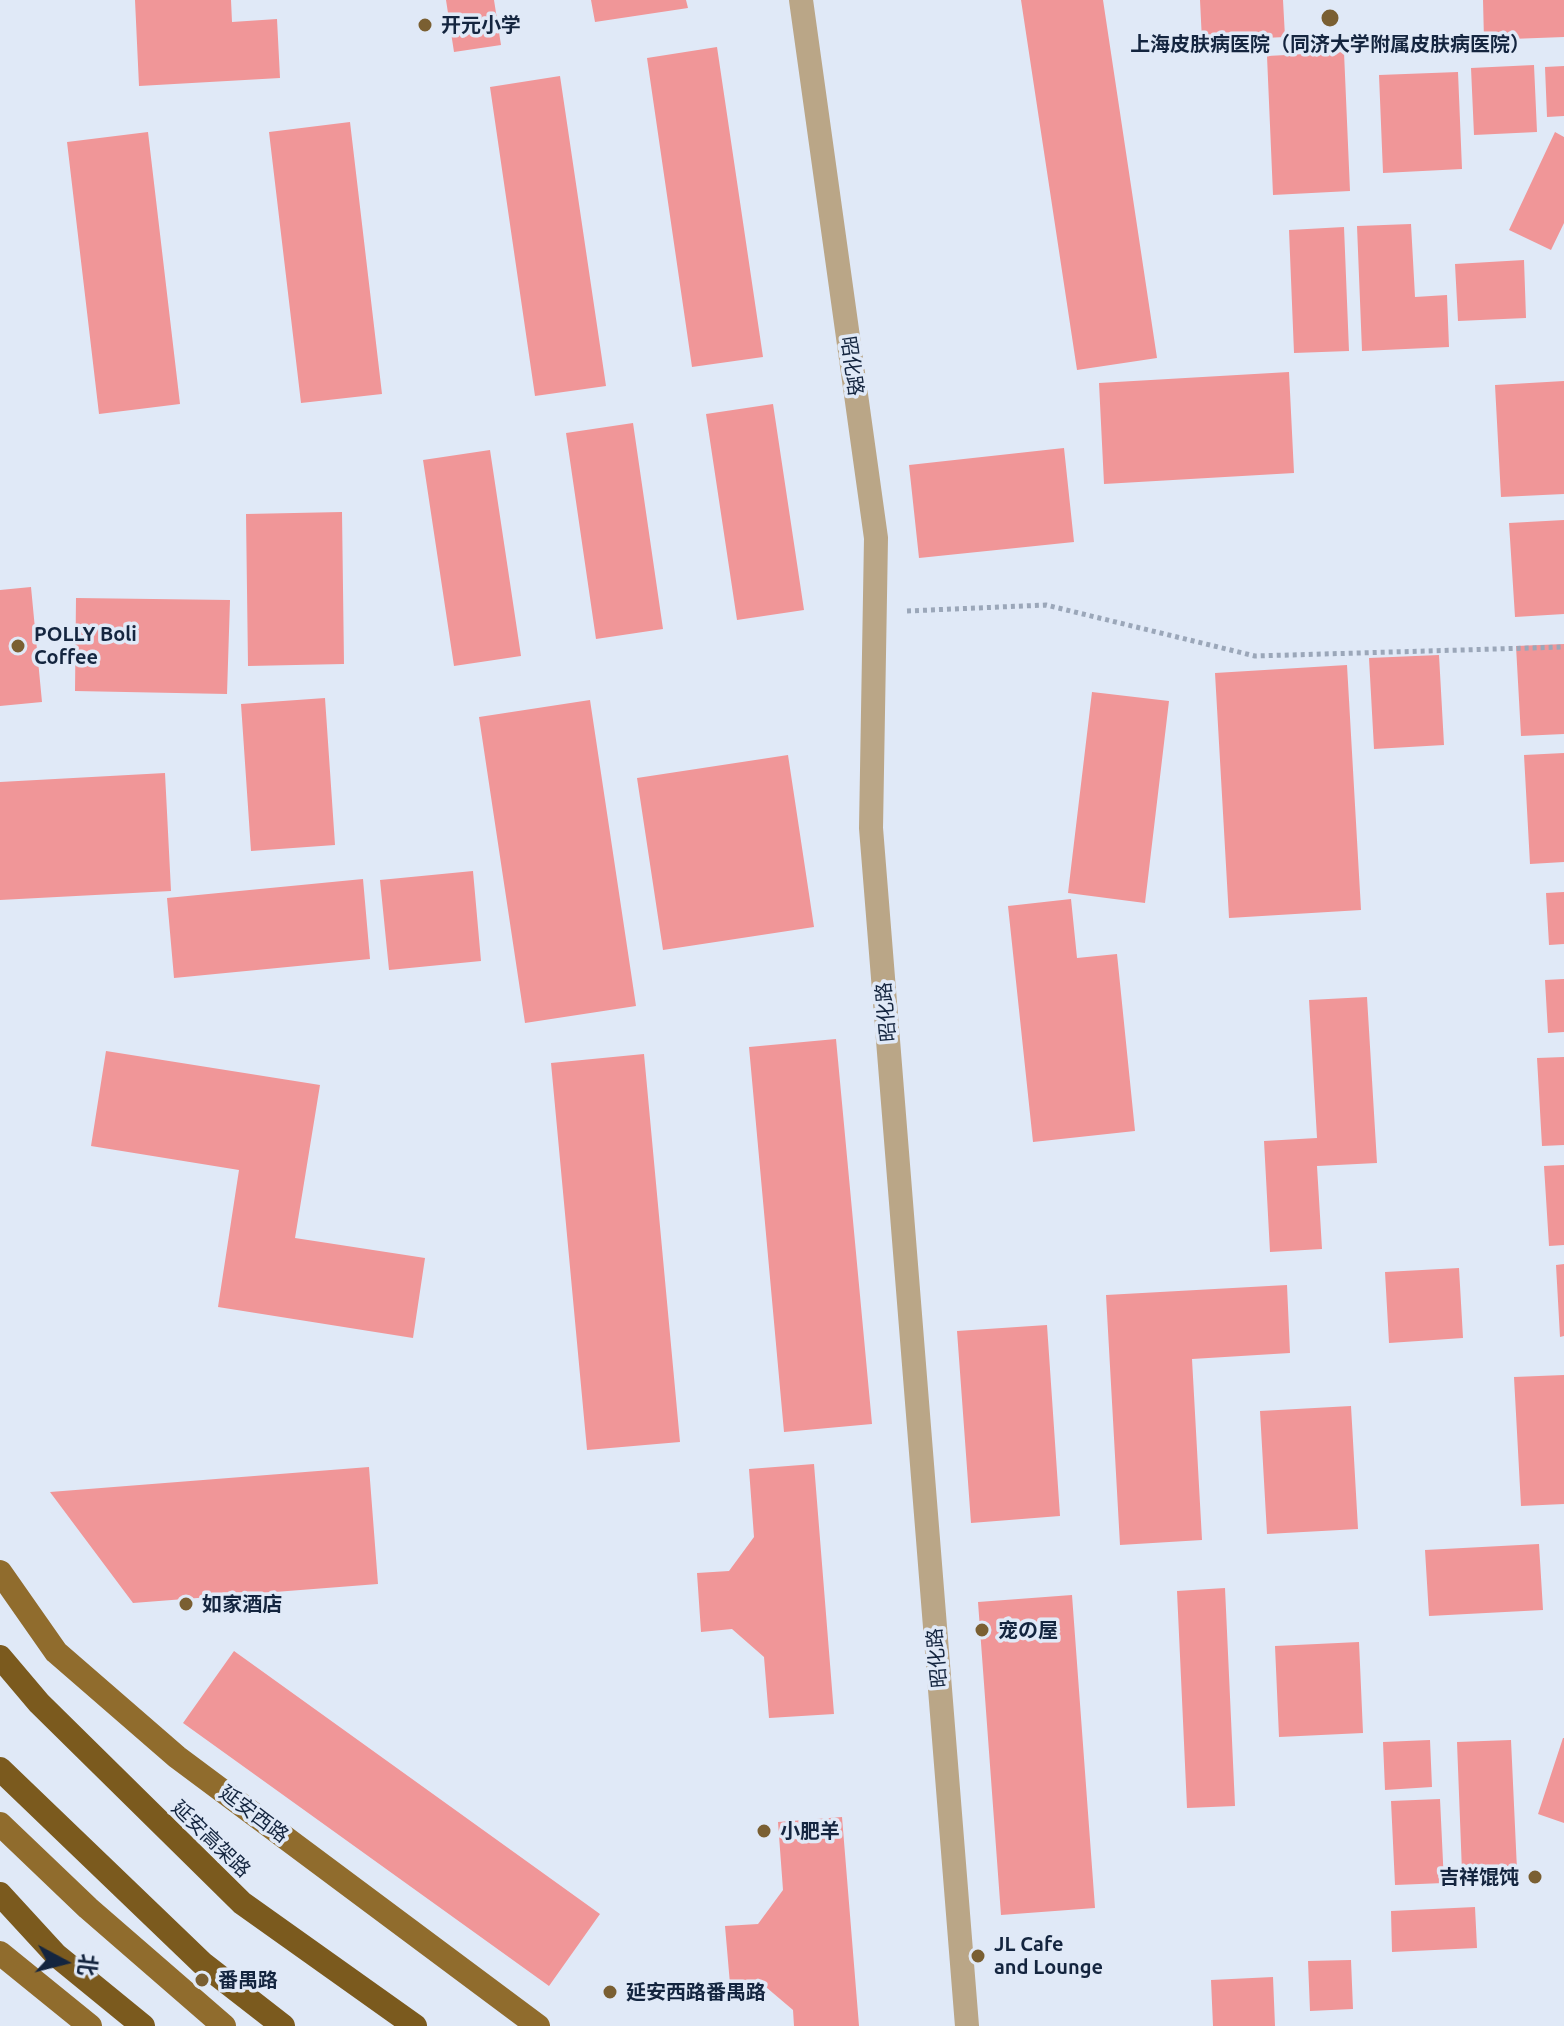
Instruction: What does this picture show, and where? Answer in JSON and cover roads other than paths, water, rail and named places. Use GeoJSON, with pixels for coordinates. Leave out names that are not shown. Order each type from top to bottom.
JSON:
{"type":"FeatureCollection","features":[{"type":"Feature","properties":{"kind":"highway","name":"延安高架路"},"geometry":{"type":"LineString","coordinates":[[0,1657],[39,1703],[242,1903],[415,2026]]}},
{"type":"Feature","properties":{"kind":"highway"},"geometry":{"type":"LineString","coordinates":[[0,1769],[202,1963],[283,2026]]}},
{"type":"Feature","properties":{"kind":"highway"},"geometry":{"type":"LineString","coordinates":[[0,1894],[56,1955],[143,2026]]}},
{"type":"Feature","properties":{"kind":"main road","name":"延安西路"},"geometry":{"type":"LineString","coordinates":[[0,1572],[56,1652],[177,1757],[538,2026]]}},
{"type":"Feature","properties":{"kind":"main road"},"geometry":{"type":"LineString","coordinates":[[0,1824],[88,1908],[224,2026]]}},
{"type":"Feature","properties":{"kind":"main road"},"geometry":{"type":"LineString","coordinates":[[0,1953],[90,2026]]}},
{"type":"Feature","properties":{"kind":"street","name":"昭化路"},"geometry":{"type":"LineString","coordinates":[[801,0],[876,538],[871,828],[967,2026]]}},
{"type":"Feature","properties":{"kind":"place","name":"上海皮肤病医院（同济大学附属皮肤病医院）"},"geometry":{"type":"Point","coordinates":[1330,18]}},
{"type":"Feature","properties":{"kind":"place","name":"开元小学"},"geometry":{"type":"Point","coordinates":[425,25]}},
{"type":"Feature","properties":{"kind":"place","name":"POLLY Boli Coffee"},"geometry":{"type":"Point","coordinates":[18,646]}},
{"type":"Feature","properties":{"kind":"place","name":"如家酒店"},"geometry":{"type":"Point","coordinates":[186,1604]}},
{"type":"Feature","properties":{"kind":"place","name":"宠の屋"},"geometry":{"type":"Point","coordinates":[982,1630]}},
{"type":"Feature","properties":{"kind":"place","name":"小肥羊"},"geometry":{"type":"Point","coordinates":[764,1831]}},
{"type":"Feature","properties":{"kind":"place","name":"吉祥馄饨"},"geometry":{"type":"Point","coordinates":[1535,1877]}},
{"type":"Feature","properties":{"kind":"place","name":"JL Cafe and Lounge"},"geometry":{"type":"Point","coordinates":[978,1956]}},
{"type":"Feature","properties":{"kind":"place","name":"番禺路"},"geometry":{"type":"Point","coordinates":[202,1980]}},
{"type":"Feature","properties":{"kind":"place","name":"延安西路番禺路"},"geometry":{"type":"Point","coordinates":[610,1992]}}]}
